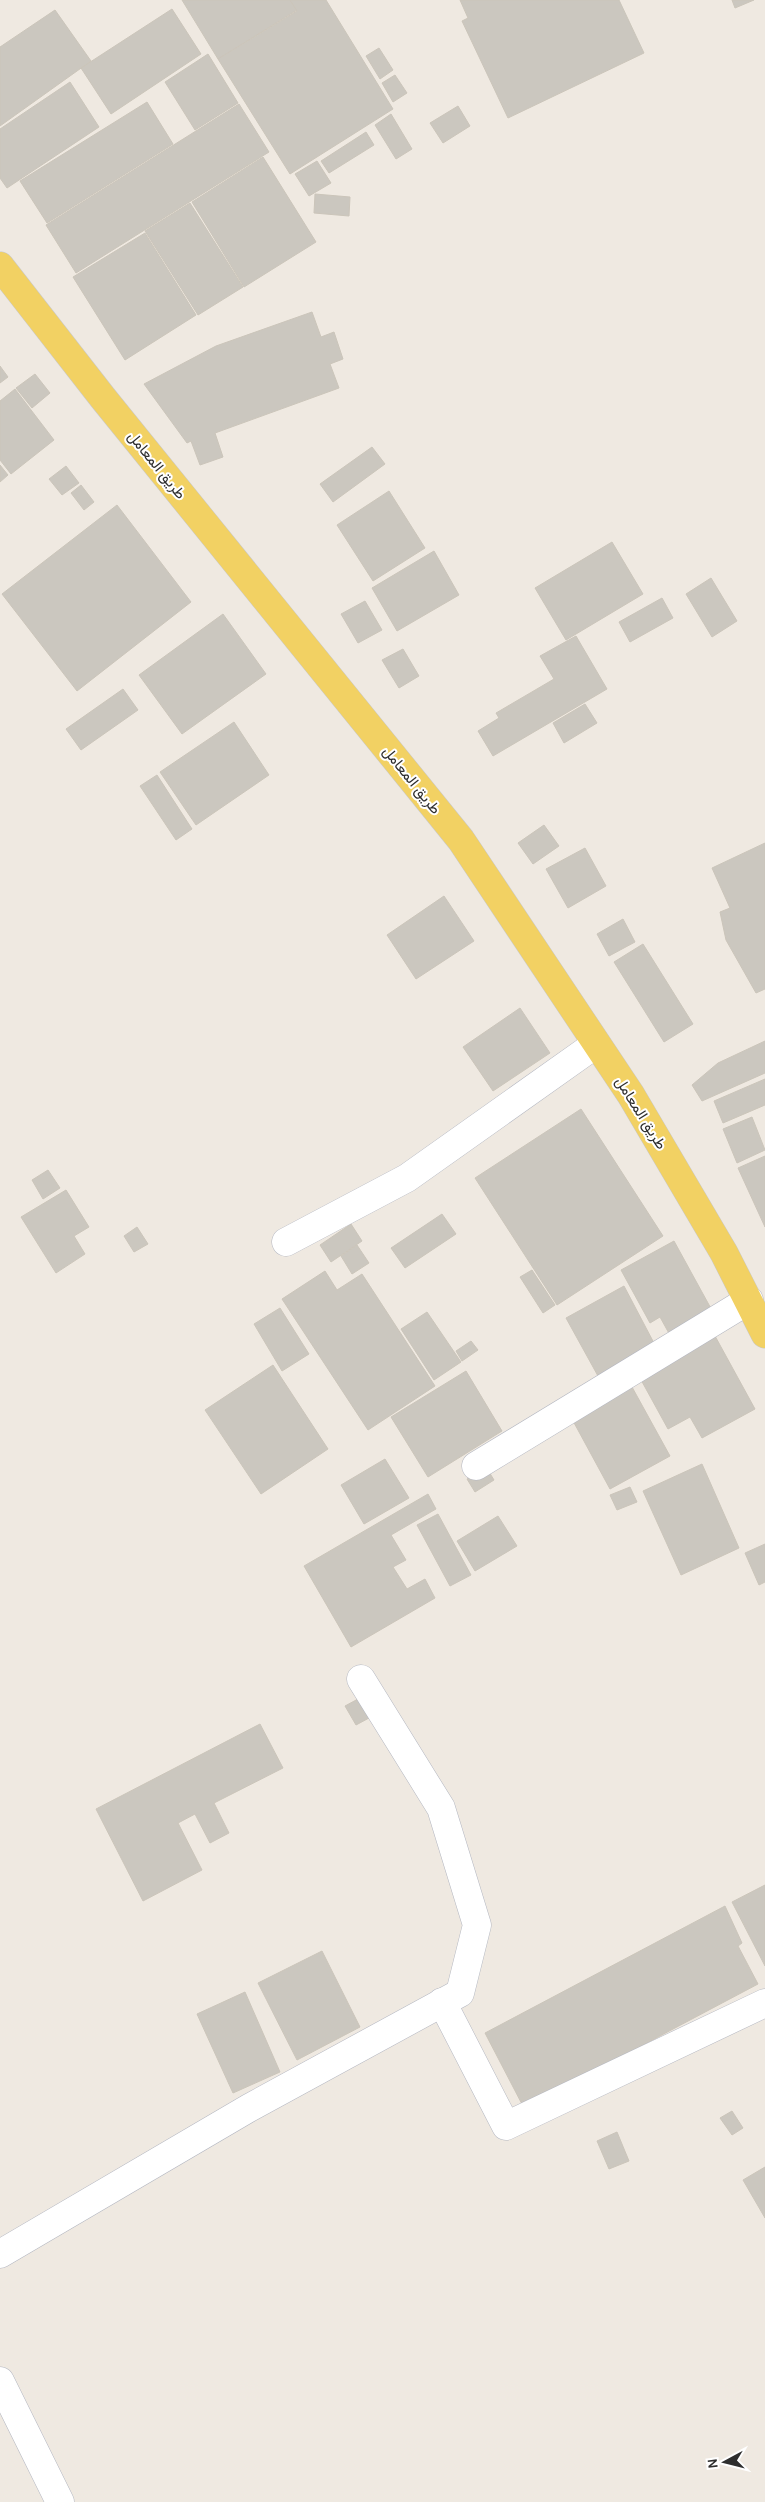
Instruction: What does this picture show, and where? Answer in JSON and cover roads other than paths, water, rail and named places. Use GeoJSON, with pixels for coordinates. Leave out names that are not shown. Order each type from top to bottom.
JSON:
{"type":"FeatureCollection","features":[{"type":"Feature","properties":{"kind":"main road","name":"طريق المعامل"},"geometry":{"type":"LineString","coordinates":[[3,276],[461,840],[636,1104],[724,1253],[765,1334]]}},
{"type":"Feature","properties":{"kind":"street"},"geometry":{"type":"LineString","coordinates":[[286,1242],[407,1178],[596,1044]]}},
{"type":"Feature","properties":{"kind":"street"},"geometry":{"type":"LineString","coordinates":[[476,1466],[749,1300]]}},
{"type":"Feature","properties":{"kind":"street"},"geometry":{"type":"LineString","coordinates":[[0,2254],[249,2108],[460,1993],[478,1925],[441,1808],[361,1679]]}},
{"type":"Feature","properties":{"kind":"street"},"geometry":{"type":"LineString","coordinates":[[442,2002],[506,2126],[765,2003]]}},
{"type":"Feature","properties":{"kind":"street"},"geometry":{"type":"LineString","coordinates":[[0,2381],[60,2502]]}}]}
